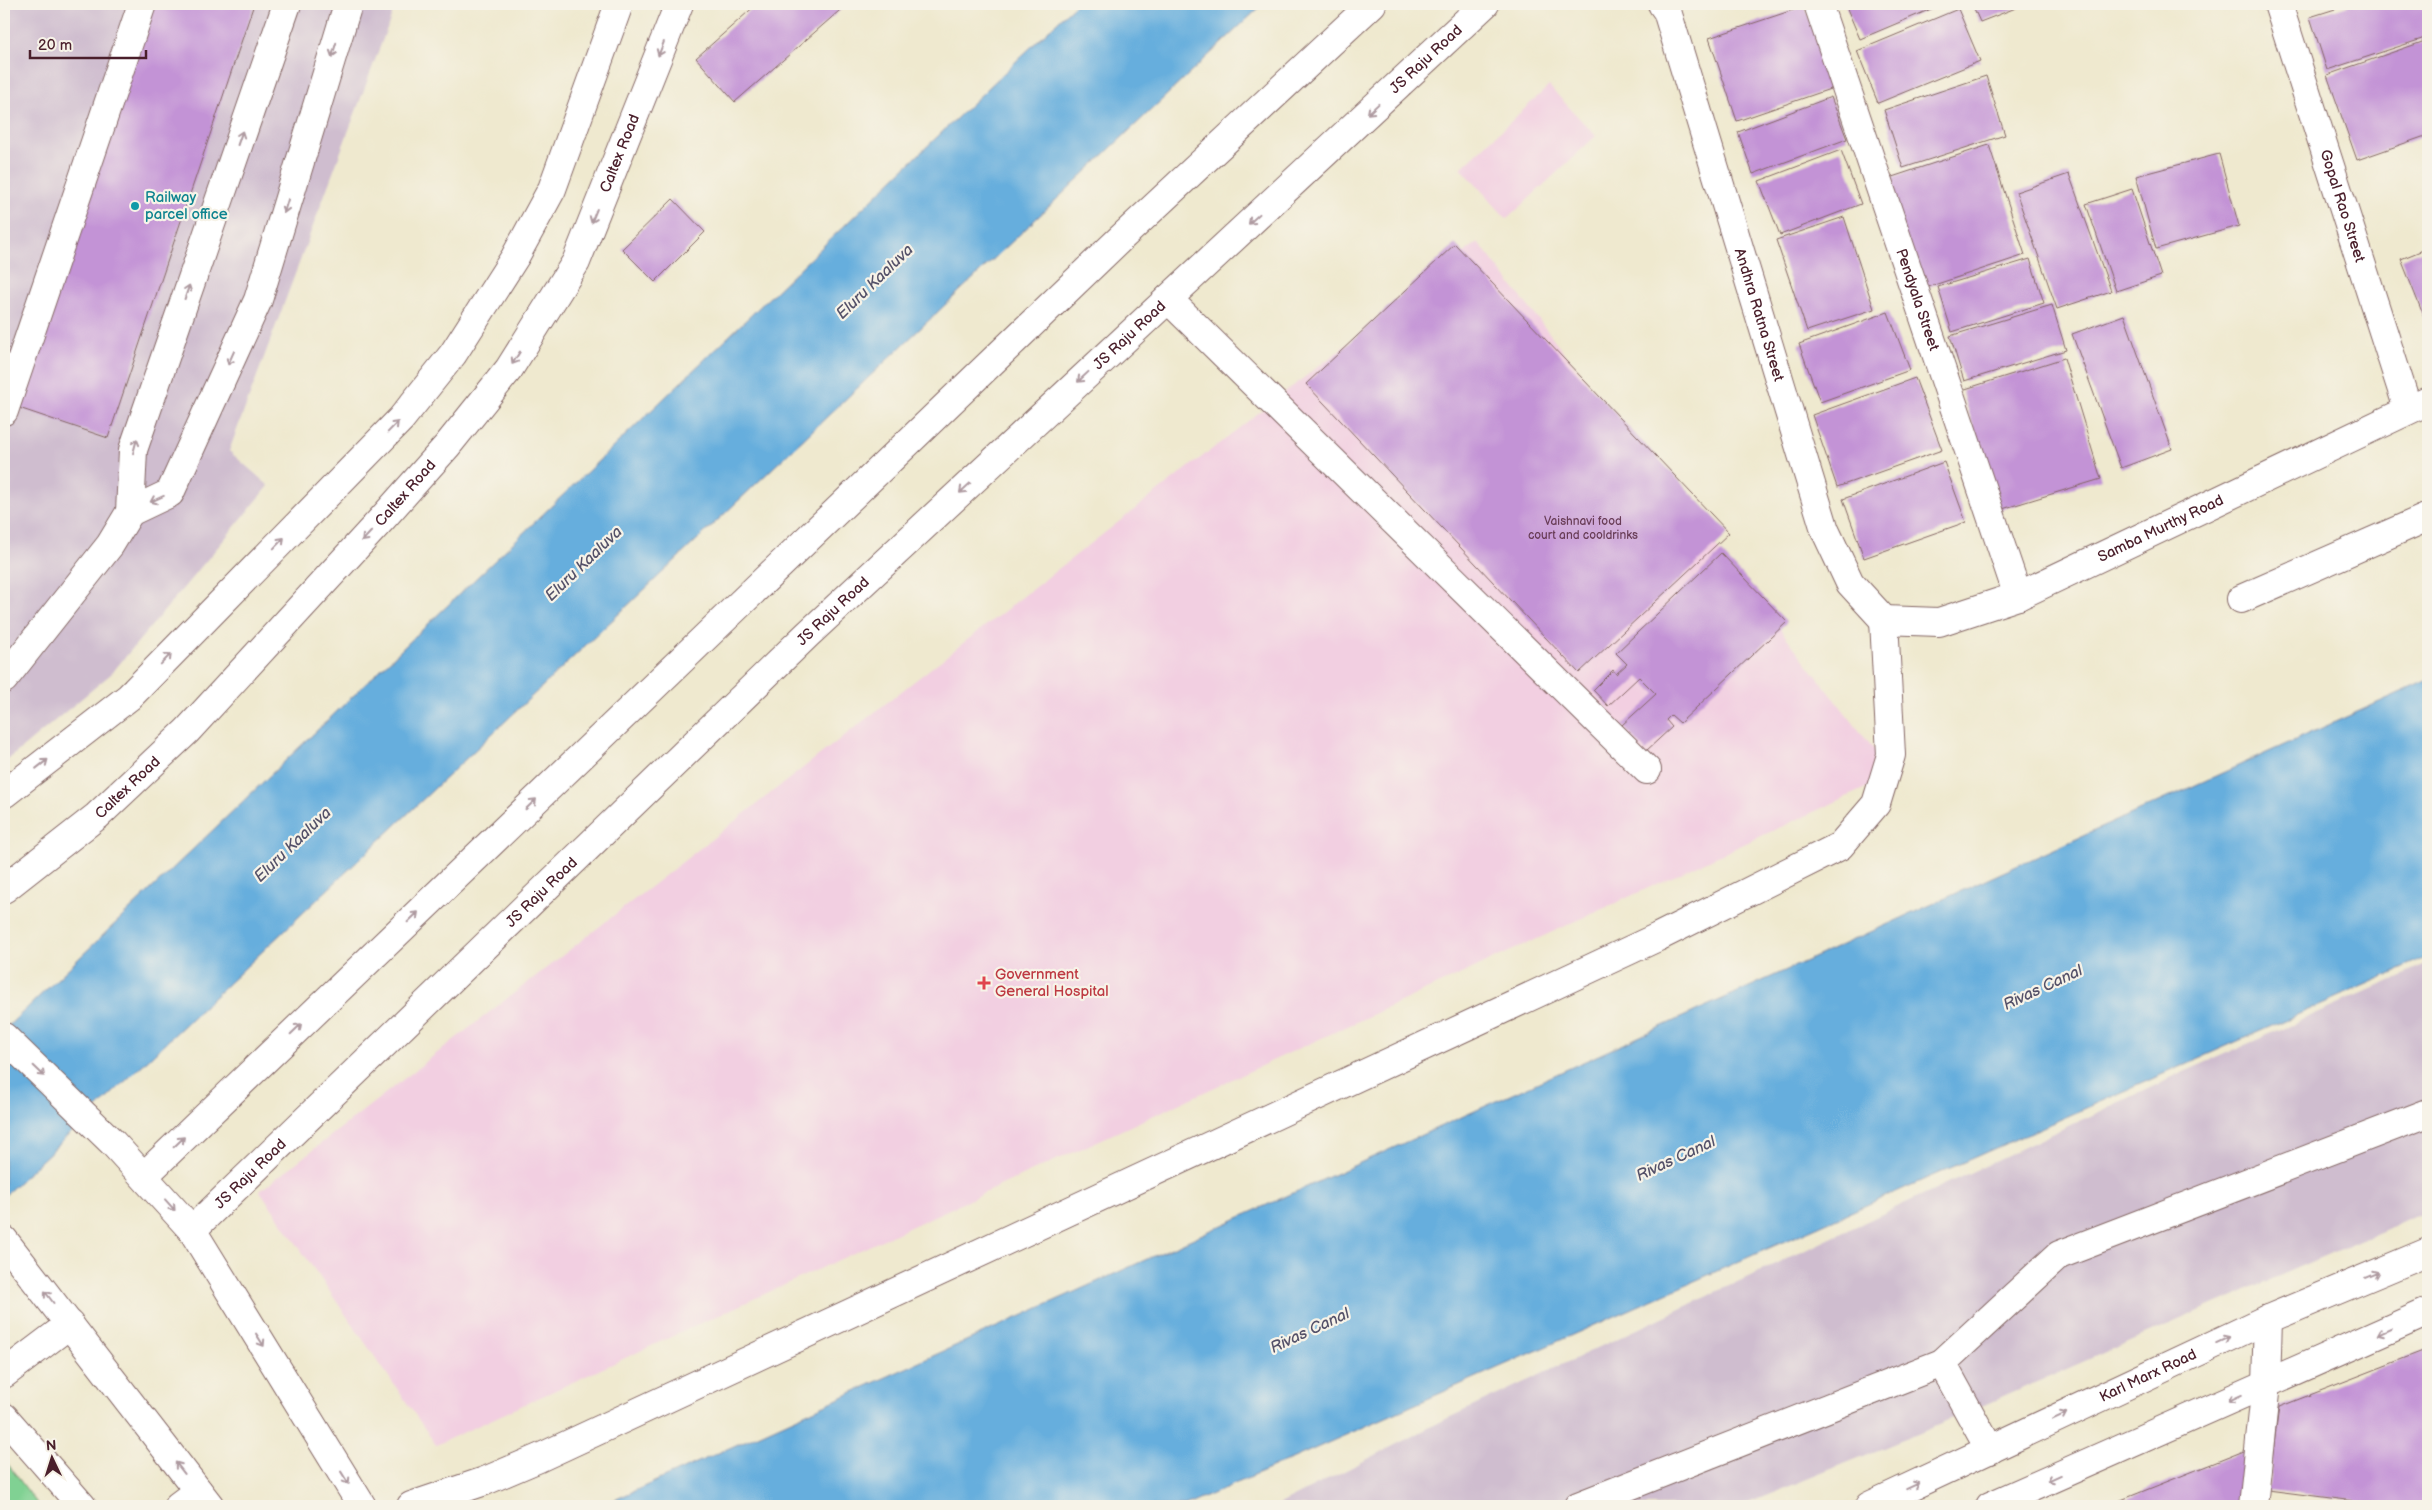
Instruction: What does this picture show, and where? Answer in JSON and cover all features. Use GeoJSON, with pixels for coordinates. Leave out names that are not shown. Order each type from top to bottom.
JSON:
{"type":"FeatureCollection","features":[{"type":"Feature","properties":{"kind":"street"},"geometry":{"type":"LineString","coordinates":[[4,411],[142,4]]}},
{"type":"Feature","properties":{"kind":"street"},"geometry":{"type":"LineString","coordinates":[[4,679],[110,545],[130,512],[133,450],[287,4]]}},
{"type":"Feature","properties":{"kind":"street"},"geometry":{"type":"LineString","coordinates":[[130,512],[170,493],[258,300],[348,4]]}},
{"type":"Feature","properties":{"kind":"street"},"geometry":{"type":"LineString","coordinates":[[4,794],[129,697],[401,419],[453,354],[515,256],[552,189],[619,4]]}},
{"type":"Feature","properties":{"kind":"street","name":"Caltex Road"},"geometry":{"type":"LineString","coordinates":[[4,889],[97,816],[187,731],[389,512],[447,446],[509,369],[576,262],[679,4]]}},
{"type":"Feature","properties":{"kind":"street"},"geometry":{"type":"LineString","coordinates":[[144,1176],[1113,246],[1372,4]]}},
{"type":"Feature","properties":{"kind":"street","name":"JS Raju Road"},"geometry":{"type":"LineString","coordinates":[[192,1230],[807,635],[1485,4]]}},
{"type":"Feature","properties":{"kind":"street","name":"Pendyala Street"},"geometry":{"type":"LineString","coordinates":[[1818,4],[2018,596]]}},
{"type":"Feature","properties":{"kind":"street","name":"Gopal Rao Street"},"geometry":{"type":"LineString","coordinates":[[2278,4],[2418,405]]}},
{"type":"Feature","properties":{"kind":"street","name":"Andhra Ratna Street"},"geometry":{"type":"LineString","coordinates":[[1670,6],[1825,530],[1850,583],[1884,620]]}},
{"type":"Feature","properties":{"kind":"street"},"geometry":{"type":"LineString","coordinates":[[1168,299],[1647,770]]}},
{"type":"Feature","properties":{"kind":"street","name":"Samba Murthy Road"},"geometry":{"type":"LineString","coordinates":[[1884,620],[1939,622],[2018,596],[2418,405]]}},
{"type":"Feature","properties":{"kind":"street"},"geometry":{"type":"LineString","coordinates":[[2241,599],[2428,517]]}},
{"type":"Feature","properties":{"kind":"street"},"geometry":{"type":"LineString","coordinates":[[411,1506],[485,1481],[539,1458],[1658,938],[1840,846],[1876,804],[1890,755],[1884,620]]}},
{"type":"Feature","properties":{"kind":"street"},"geometry":{"type":"LineString","coordinates":[[4,1037],[113,1143],[192,1230],[362,1506]]}},
{"type":"Feature","properties":{"kind":"street"},"geometry":{"type":"LineString","coordinates":[[1578,1506],[1942,1364],[2059,1255],[2428,1113]]}},
{"type":"Feature","properties":{"kind":"street"},"geometry":{"type":"LineString","coordinates":[[9,1246],[70,1324],[195,1501]]}},
{"type":"Feature","properties":{"kind":"street","name":"Karl Marx Road"},"geometry":{"type":"LineString","coordinates":[[1869,1506],[2268,1319],[2428,1252]]}},
{"type":"Feature","properties":{"kind":"street"},"geometry":{"type":"LineString","coordinates":[[1990,1506],[2428,1312]]}},
{"type":"Feature","properties":{"kind":"street"},"geometry":{"type":"LineString","coordinates":[[2253,1506],[2266,1384],[2268,1319]]}},
{"type":"Feature","properties":{"kind":"street"},"geometry":{"type":"LineString","coordinates":[[4,1374],[70,1324]]}},
{"type":"Feature","properties":{"kind":"street"},"geometry":{"type":"LineString","coordinates":[[1942,1364],[1990,1450]]}},
{"type":"Feature","properties":{"kind":"street"},"geometry":{"type":"LineString","coordinates":[[4,1417],[82,1506]]}},
{"type":"Feature","properties":{"kind":"shaded area"},"geometry":{"type":"Polygon","coordinates":[[[4,4],[396,4],[229,451],[269,486],[111,674],[4,763],[4,4]]]}},
{"type":"Feature","properties":{"kind":"shaded area"},"geometry":{"type":"Polygon","coordinates":[[[1549,86],[1596,136],[1507,219],[1461,168],[1549,86]]]}},
{"type":"Feature","properties":{"kind":"shaded area","name":"Government General Hospital"},"geometry":{"type":"Polygon","coordinates":[[[1478,242],[1894,775],[436,1445],[260,1191],[1478,242]]]}},
{"type":"Feature","properties":{"kind":"shaded area"},"geometry":{"type":"Polygon","coordinates":[[[2428,964],[2428,1211],[1920,1433],[1741,1506],[1276,1506],[1444,1420],[2184,1072],[2428,964]]]}},
{"type":"Feature","properties":{"kind":"green space"},"geometry":{"type":"Polygon","coordinates":[[[4,1459],[39,1506],[4,1506],[4,1459]]]}},
{"type":"Feature","properties":{"kind":"water","name":"Eluru Kaaluva"},"geometry":{"type":"Polygon","coordinates":[[[1076,4],[1263,4],[4,1196],[4,1030],[1076,4]]]}},
{"type":"Feature","properties":{"kind":"water","name":"Rivas Canal"},"geometry":{"type":"Polygon","coordinates":[[[2428,680],[2428,957],[1185,1506],[601,1506],[2428,680]]]}},
{"type":"Feature","properties":{"kind":"building","name":"Railway parcel office"},"geometry":{"type":"Polygon","coordinates":[[[151,4],[254,4],[108,438],[16,407],[151,4]]]}},
{"type":"Feature","properties":{"kind":"building"},"geometry":{"type":"Polygon","coordinates":[[[757,4],[847,4],[735,102],[696,58],[757,4]]]}},
{"type":"Feature","properties":{"kind":"building"},"geometry":{"type":"Polygon","coordinates":[[[1845,4],[1943,4],[1860,39],[1845,4]]]}},
{"type":"Feature","properties":{"kind":"building"},"geometry":{"type":"Polygon","coordinates":[[[1972,4],[2026,4],[1980,22],[1972,4]]]}},
{"type":"Feature","properties":{"kind":"building"},"geometry":{"type":"Polygon","coordinates":[[[2351,4],[2428,4],[2428,37],[2327,70],[2310,17],[2351,4]]]}},
{"type":"Feature","properties":{"kind":"building"},"geometry":{"type":"Polygon","coordinates":[[[1805,6],[1833,88],[1737,121],[1709,38],[1805,6]]]}},
{"type":"Feature","properties":{"kind":"building"},"geometry":{"type":"Polygon","coordinates":[[[1958,9],[1980,61],[1878,103],[1857,51],[1958,9]]]}},
{"type":"Feature","properties":{"kind":"building"},"geometry":{"type":"Polygon","coordinates":[[[2428,40],[2428,135],[2357,160],[2327,75],[2428,40]]]}},
{"type":"Feature","properties":{"kind":"building"},"geometry":{"type":"Polygon","coordinates":[[[1986,76],[2005,135],[1903,168],[1884,110],[1986,76]]]}},
{"type":"Feature","properties":{"kind":"building"},"geometry":{"type":"Polygon","coordinates":[[[1831,97],[1847,139],[1753,174],[1738,132],[1831,97]]]}},
{"type":"Feature","properties":{"kind":"building"},"geometry":{"type":"Polygon","coordinates":[[[1989,145],[2025,255],[1922,289],[1886,179],[1989,145]]]}},
{"type":"Feature","properties":{"kind":"building"},"geometry":{"type":"Polygon","coordinates":[[[1841,150],[1861,204],[1780,235],[1759,181],[1841,150]]]}},
{"type":"Feature","properties":{"kind":"building"},"geometry":{"type":"Polygon","coordinates":[[[2219,154],[2239,226],[2156,249],[2136,176],[2219,154]]]}},
{"type":"Feature","properties":{"kind":"building"},"geometry":{"type":"Polygon","coordinates":[[[2069,174],[2111,291],[2057,309],[2016,192],[2069,174]]]}},
{"type":"Feature","properties":{"kind":"building"},"geometry":{"type":"Polygon","coordinates":[[[2132,189],[2161,276],[2116,291],[2086,204],[2132,189]]]}},
{"type":"Feature","properties":{"kind":"building"},"geometry":{"type":"Polygon","coordinates":[[[673,199],[705,232],[655,282],[622,249],[673,199]]]}},
{"type":"Feature","properties":{"kind":"building"},"geometry":{"type":"Polygon","coordinates":[[[1844,217],[1874,309],[1807,331],[1776,240],[1844,217]]]}},
{"type":"Feature","properties":{"kind":"building"},"geometry":{"type":"Polygon","coordinates":[[[1455,244],[1729,533],[1579,673],[1306,384],[1455,244]]]}},
{"type":"Feature","properties":{"kind":"building"},"geometry":{"type":"Polygon","coordinates":[[[2428,248],[2428,327],[2401,259],[2428,248]]]}},
{"type":"Feature","properties":{"kind":"building"},"geometry":{"type":"Polygon","coordinates":[[[2030,259],[2044,303],[1952,332],[1938,287],[2030,259]]]}},
{"type":"Feature","properties":{"kind":"building"},"geometry":{"type":"Polygon","coordinates":[[[2052,305],[2066,350],[1964,381],[1950,336],[2052,305]]]}},
{"type":"Feature","properties":{"kind":"building"},"geometry":{"type":"Polygon","coordinates":[[[1888,312],[1910,370],[1820,402],[1799,344],[1888,312]]]}},
{"type":"Feature","properties":{"kind":"building"},"geometry":{"type":"Polygon","coordinates":[[[2124,315],[2172,449],[2121,468],[2072,334],[2124,315]]]}},
{"type":"Feature","properties":{"kind":"building"},"geometry":{"type":"Polygon","coordinates":[[[2064,358],[2101,479],[1999,510],[1962,390],[2064,358]]]}},
{"type":"Feature","properties":{"kind":"building"},"geometry":{"type":"Polygon","coordinates":[[[1915,378],[1942,450],[1837,487],[1812,415],[1915,378]]]}},
{"type":"Feature","properties":{"kind":"building"},"geometry":{"type":"Polygon","coordinates":[[[1944,462],[1966,522],[1864,558],[1843,499],[1944,462]]]}},
{"type":"Feature","properties":{"kind":"building"},"geometry":{"type":"Polygon","coordinates":[[[1721,553],[1787,622],[1680,723],[1671,715],[1666,720],[1672,727],[1646,751],[1622,725],[1656,694],[1639,677],[1608,706],[1593,690],[1613,670],[1616,674],[1627,664],[1616,653],[1721,553]]]}},
{"type":"Feature","properties":{"kind":"building"},"geometry":{"type":"Polygon","coordinates":[[[2428,1349],[2428,1506],[2393,1506],[2268,1490],[2279,1407],[2428,1349]]]}},
{"type":"Feature","properties":{"kind":"building"},"geometry":{"type":"Polygon","coordinates":[[[2249,1449],[2241,1506],[2106,1506],[2249,1449]]]}},
{"type":"Feature","properties":{"kind":"place","name":"Railway parcel office"},"geometry":{"type":"Point","coordinates":[135,206]}},
{"type":"Feature","properties":{"kind":"place","name":"Government General Hospital"},"geometry":{"type":"Point","coordinates":[984,983]}}]}
